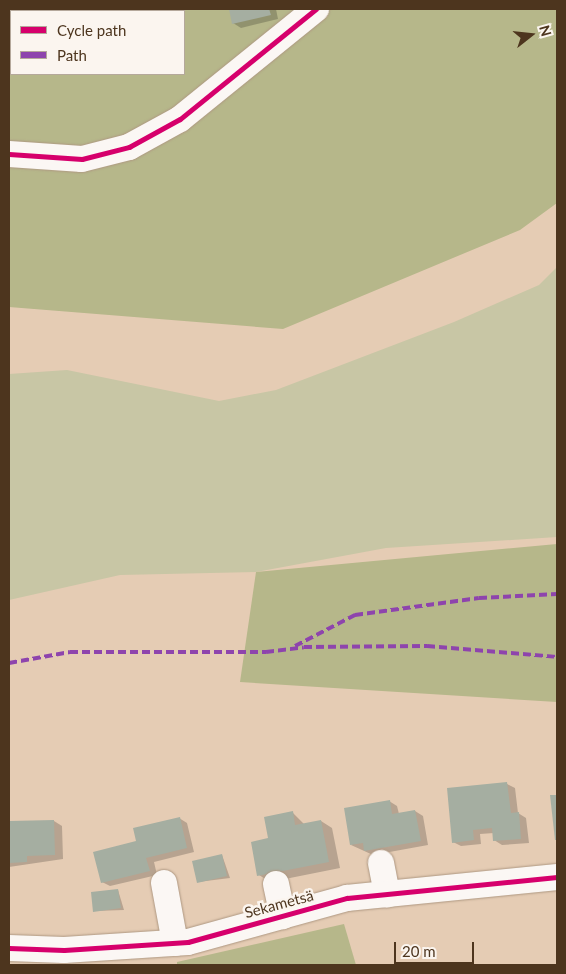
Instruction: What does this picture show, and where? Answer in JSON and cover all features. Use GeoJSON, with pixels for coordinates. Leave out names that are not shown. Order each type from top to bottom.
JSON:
{"type":"FeatureCollection","features":[{"type":"Feature","properties":{"kind":"street"},"geometry":{"type":"LineString","coordinates":[[9,154],[82,159],[129,147],[180,119],[316,9]]}},
{"type":"Feature","properties":{"kind":"street"},"geometry":{"type":"LineString","coordinates":[[381,863],[387,894]]}},
{"type":"Feature","properties":{"kind":"street","name":"Sekametsä"},"geometry":{"type":"LineString","coordinates":[[9,948],[64,950],[175,942],[283,916],[347,898],[557,877]]}},
{"type":"Feature","properties":{"kind":"street"},"geometry":{"type":"LineString","coordinates":[[164,883],[175,942]]}},
{"type":"Feature","properties":{"kind":"street"},"geometry":{"type":"LineString","coordinates":[[276,884],[283,916]]}},
{"type":"Feature","properties":{"kind":"shaded area"},"geometry":{"type":"Polygon","coordinates":[[[557,267],[557,537],[386,548],[256,572],[120,575],[9,600],[9,374],[67,370],[219,401],[276,390],[454,322],[539,285],[557,267]]]}},
{"type":"Feature","properties":{"kind":"green space"},"geometry":{"type":"Polygon","coordinates":[[[9,9],[557,9],[557,203],[520,230],[283,329],[9,307],[9,9]]]}},
{"type":"Feature","properties":{"kind":"green space"},"geometry":{"type":"Polygon","coordinates":[[[557,544],[557,702],[240,682],[256,572],[557,544]]]}},
{"type":"Feature","properties":{"kind":"green space"},"geometry":{"type":"Polygon","coordinates":[[[344,924],[356,965],[177,965],[177,962],[344,924]]]}},
{"type":"Feature","properties":{"kind":"building"},"geometry":{"type":"Polygon","coordinates":[[[229,9],[269,9],[271,15],[232,24],[229,9]]]}},
{"type":"Feature","properties":{"kind":"building"},"geometry":{"type":"Polygon","coordinates":[[[507,782],[511,813],[519,812],[521,839],[493,841],[492,828],[473,830],[474,840],[452,843],[447,788],[507,782]]]}},
{"type":"Feature","properties":{"kind":"building"},"geometry":{"type":"Polygon","coordinates":[[[550,795],[557,795],[557,840],[555,840],[550,795]]]}},
{"type":"Feature","properties":{"kind":"building"},"geometry":{"type":"Polygon","coordinates":[[[390,800],[392,814],[415,810],[421,841],[364,851],[363,843],[350,845],[344,808],[390,800]]]}},
{"type":"Feature","properties":{"kind":"building"},"geometry":{"type":"Polygon","coordinates":[[[293,811],[295,825],[321,820],[329,862],[257,876],[251,842],[268,838],[264,817],[293,811]]]}},
{"type":"Feature","properties":{"kind":"building"},"geometry":{"type":"Polygon","coordinates":[[[180,817],[187,848],[146,858],[150,871],[101,883],[93,852],[136,841],[133,828],[180,817]]]}},
{"type":"Feature","properties":{"kind":"building"},"geometry":{"type":"Polygon","coordinates":[[[54,820],[55,855],[27,856],[27,862],[9,863],[9,821],[54,820]]]}},
{"type":"Feature","properties":{"kind":"building"},"geometry":{"type":"Polygon","coordinates":[[[222,854],[227,876],[197,883],[192,861],[222,854]]]}},
{"type":"Feature","properties":{"kind":"building"},"geometry":{"type":"Polygon","coordinates":[[[118,889],[121,908],[93,912],[91,892],[118,889]]]}},
{"type":"Feature","properties":{"kind":"marked path"},"geometry":{"type":"LineString","coordinates":[[295,646],[355,615],[479,598],[557,594]]}},
{"type":"Feature","properties":{"kind":"marked path"},"geometry":{"type":"LineString","coordinates":[[9,663],[70,652],[266,652],[304,647],[427,646],[557,657]]}},
{"type":"Feature","properties":{"kind":"cycle path"},"geometry":{"type":"LineString","coordinates":[[9,154],[82,159],[129,147],[180,119],[316,9]]}},
{"type":"Feature","properties":{"kind":"cycle path"},"geometry":{"type":"LineString","coordinates":[[9,948],[64,950],[188,942],[347,898],[557,877]]}}]}
